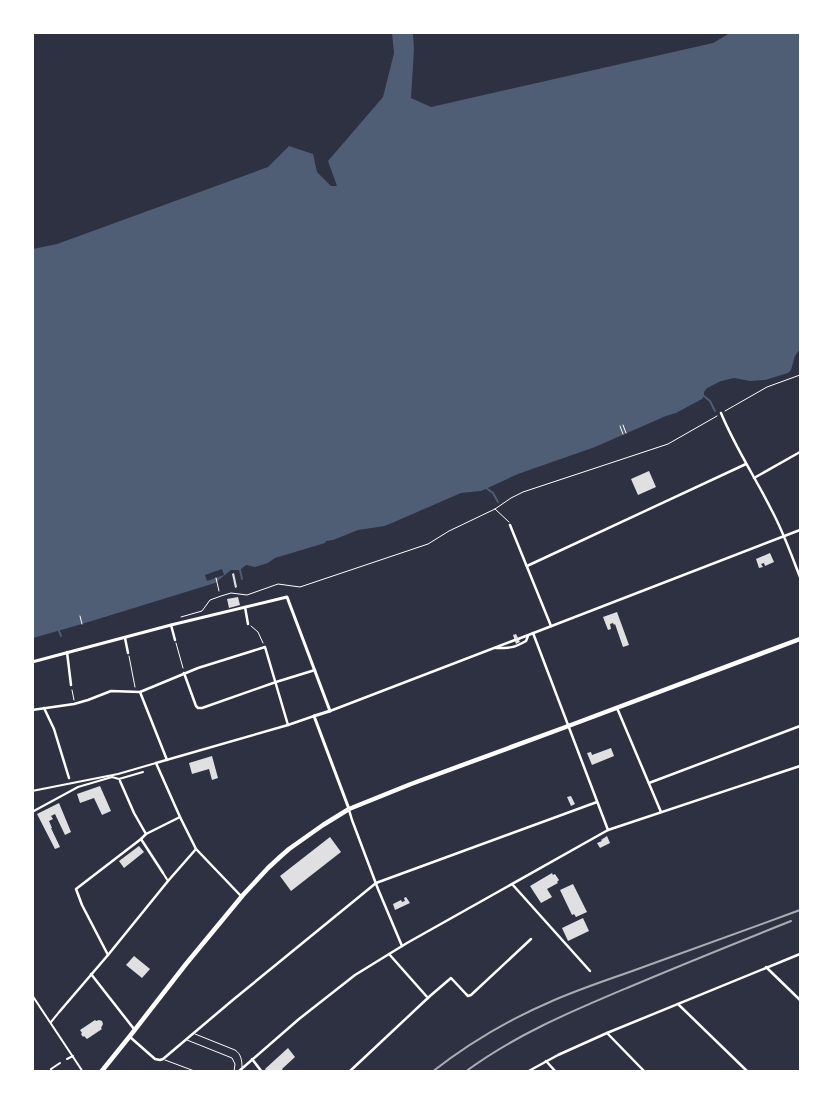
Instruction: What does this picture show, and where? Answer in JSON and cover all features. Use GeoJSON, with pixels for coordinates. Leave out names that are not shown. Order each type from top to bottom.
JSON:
{"type":"FeatureCollection","features":[{"type":"Feature","properties":{"kind":"main road"},"geometry":{"type":"LineString","coordinates":[[101,1072],[177,976],[268,868],[289,849],[324,825],[349,810],[411,784],[800,639]]}},
{"type":"Feature","properties":{"kind":"street"},"geometry":{"type":"LineString","coordinates":[[721,413],[731,436],[772,510],[800,577]]}},
{"type":"Feature","properties":{"kind":"street"},"geometry":{"type":"LineString","coordinates":[[754,478],[800,452]]}},
{"type":"Feature","properties":{"kind":"street"},"geometry":{"type":"LineString","coordinates":[[527,566],[746,464]]}},
{"type":"Feature","properties":{"kind":"street"},"geometry":{"type":"LineString","coordinates":[[510,525],[551,626]]}},
{"type":"Feature","properties":{"kind":"street"},"geometry":{"type":"LineString","coordinates":[[32,791],[118,774],[330,711],[800,530]]}},
{"type":"Feature","properties":{"kind":"street"},"geometry":{"type":"LineString","coordinates":[[32,662],[287,597],[330,711]]}},
{"type":"Feature","properties":{"kind":"street"},"geometry":{"type":"LineString","coordinates":[[245,607],[248,624]]}},
{"type":"Feature","properties":{"kind":"street"},"geometry":{"type":"LineString","coordinates":[[171,626],[175,640]]}},
{"type":"Feature","properties":{"kind":"street"},"geometry":{"type":"LineString","coordinates":[[534,633],[608,830]]}},
{"type":"Feature","properties":{"kind":"street"},"geometry":{"type":"LineString","coordinates":[[494,648],[510,648],[519,645],[526,641],[528,635]]}},
{"type":"Feature","properties":{"kind":"street"},"geometry":{"type":"LineString","coordinates":[[125,638],[128,653]]}},
{"type":"Feature","properties":{"kind":"street"},"geometry":{"type":"LineString","coordinates":[[32,710],[74,704],[111,691],[138,692],[184,673],[265,647],[288,725]]}},
{"type":"Feature","properties":{"kind":"street"},"geometry":{"type":"LineString","coordinates":[[67,652],[71,685]]}},
{"type":"Feature","properties":{"kind":"street"},"geometry":{"type":"LineString","coordinates":[[184,673],[196,706],[205,708],[315,670]]}},
{"type":"Feature","properties":{"kind":"street"},"geometry":{"type":"LineString","coordinates":[[138,692],[167,760]]}},
{"type":"Feature","properties":{"kind":"street"},"geometry":{"type":"LineString","coordinates":[[44,708],[54,730],[70,783]]}},
{"type":"Feature","properties":{"kind":"street"},"geometry":{"type":"LineString","coordinates":[[618,708],[661,812]]}},
{"type":"Feature","properties":{"kind":"street"},"geometry":{"type":"LineString","coordinates":[[314,716],[376,883],[402,946]]}},
{"type":"Feature","properties":{"kind":"street"},"geometry":{"type":"LineString","coordinates":[[649,783],[800,726]]}},
{"type":"Feature","properties":{"kind":"street"},"geometry":{"type":"LineString","coordinates":[[156,763],[196,849],[242,897]]}},
{"type":"Feature","properties":{"kind":"street"},"geometry":{"type":"LineString","coordinates":[[238,1072],[347,980],[402,946],[608,830],[800,766]]}},
{"type":"Feature","properties":{"kind":"street"},"geometry":{"type":"LineString","coordinates":[[32,812],[78,786],[112,777],[120,780],[143,772]]}},
{"type":"Feature","properties":{"kind":"street"},"geometry":{"type":"LineString","coordinates":[[118,774],[134,812],[146,834]]}},
{"type":"Feature","properties":{"kind":"street"},"geometry":{"type":"LineString","coordinates":[[130,1036],[156,1059],[163,1059],[376,883],[597,802]]}},
{"type":"Feature","properties":{"kind":"street"},"geometry":{"type":"LineString","coordinates":[[108,955],[82,905],[76,889],[146,834],[180,817]]}},
{"type":"Feature","properties":{"kind":"street"},"geometry":{"type":"LineString","coordinates":[[142,839],[168,881]]}},
{"type":"Feature","properties":{"kind":"street"},"geometry":{"type":"LineString","coordinates":[[50,1022],[196,849]]}},
{"type":"Feature","properties":{"kind":"street"},"geometry":{"type":"LineString","coordinates":[[512,884],[590,971]]}},
{"type":"Feature","properties":{"kind":"street"},"geometry":{"type":"LineString","coordinates":[[349,1072],[451,978],[468,996],[471,995],[531,939]]}},
{"type":"Feature","properties":{"kind":"street"},"geometry":{"type":"LineString","coordinates":[[389,954],[428,998]]}},
{"type":"Feature","properties":{"kind":"street"},"geometry":{"type":"LineString","coordinates":[[528,1072],[546,1061],[607,1033],[800,954]]}},
{"type":"Feature","properties":{"kind":"street"},"geometry":{"type":"LineString","coordinates":[[766,967],[800,1000]]}},
{"type":"Feature","properties":{"kind":"street"},"geometry":{"type":"LineString","coordinates":[[91,974],[135,1030]]}},
{"type":"Feature","properties":{"kind":"street"},"geometry":{"type":"LineString","coordinates":[[32,995],[83,1072]]}},
{"type":"Feature","properties":{"kind":"street"},"geometry":{"type":"LineString","coordinates":[[678,1004],[748,1072]]}},
{"type":"Feature","properties":{"kind":"street"},"geometry":{"type":"LineString","coordinates":[[607,1033],[645,1072]]}},
{"type":"Feature","properties":{"kind":"street"},"geometry":{"type":"LineString","coordinates":[[67,1059],[73,1056]]}},
{"type":"Feature","properties":{"kind":"street"},"geometry":{"type":"LineString","coordinates":[[252,1059],[262,1072]]}},
{"type":"Feature","properties":{"kind":"street"},"geometry":{"type":"LineString","coordinates":[[546,1061],[556,1072]]}},
{"type":"Feature","properties":{"kind":"street"},"geometry":{"type":"LineString","coordinates":[[51,1072],[51,1069],[60,1064]]}},
{"type":"Feature","properties":{"kind":"lane"},"geometry":{"type":"LineString","coordinates":[[194,1034],[239,1052],[242,1059],[242,1068]]}},
{"type":"Feature","properties":{"kind":"lane"},"geometry":{"type":"LineString","coordinates":[[186,1040],[232,1058],[235,1064],[234,1072]]}},
{"type":"Feature","properties":{"kind":"lane"},"geometry":{"type":"LineString","coordinates":[[163,1059],[197,1072]]}},
{"type":"Feature","properties":{"kind":"path"},"geometry":{"type":"LineString","coordinates":[[177,619],[202,611],[210,600],[226,595],[247,595],[278,584],[300,587],[428,544],[449,530],[495,509],[523,492],[668,444],[767,387],[800,375]]}},
{"type":"Feature","properties":{"kind":"path"},"geometry":{"type":"LineString","coordinates":[[623,434],[622,426],[626,433]]}},
{"type":"Feature","properties":{"kind":"path"},"geometry":{"type":"LineString","coordinates":[[495,509],[508,520],[510,525]]}},
{"type":"Feature","properties":{"kind":"path"},"geometry":{"type":"LineString","coordinates":[[216,578],[218,591]]}},
{"type":"Feature","properties":{"kind":"path"},"geometry":{"type":"LineString","coordinates":[[80,616],[82,624]]}},
{"type":"Feature","properties":{"kind":"path"},"geometry":{"type":"LineString","coordinates":[[248,624],[258,632],[265,647]]}},
{"type":"Feature","properties":{"kind":"path"},"geometry":{"type":"LineString","coordinates":[[175,640],[184,673]]}},
{"type":"Feature","properties":{"kind":"path"},"geometry":{"type":"LineString","coordinates":[[128,653],[138,692]]}},
{"type":"Feature","properties":{"kind":"path"},"geometry":{"type":"LineString","coordinates":[[71,685],[74,704]]}},
{"type":"Feature","properties":{"kind":"water"},"geometry":{"type":"Polygon","coordinates":[[[392,33],[413,33],[411,98],[431,107],[713,43],[730,33],[800,33],[800,349],[795,356],[791,370],[788,373],[765,380],[750,381],[734,378],[721,381],[707,388],[702,399],[676,413],[595,447],[518,474],[481,491],[461,493],[385,526],[358,530],[325,543],[275,558],[268,563],[255,567],[246,565],[240,570],[231,570],[215,583],[33,638],[33,249],[57,244],[268,167],[289,146],[313,154],[317,172],[331,186],[337,186],[328,161],[383,97],[394,53],[392,33]]]}},
{"type":"Feature","properties":{"kind":"pier"},"geometry":{"type":"Polygon","coordinates":[[[222,569],[224,575],[207,581],[205,575],[222,569]]]}},
{"type":"Feature","properties":{"kind":"building"},"geometry":{"type":"Polygon","coordinates":[[[649,471],[656,487],[638,495],[631,479],[649,471]]]}},
{"type":"Feature","properties":{"kind":"building"},"geometry":{"type":"Polygon","coordinates":[[[770,553],[774,562],[765,566],[764,563],[761,564],[763,567],[759,568],[756,559],[770,553]]]}},
{"type":"Feature","properties":{"kind":"building"},"geometry":{"type":"Polygon","coordinates":[[[234,573],[237,587],[235,588],[232,574],[234,573]]]}},
{"type":"Feature","properties":{"kind":"building"},"geometry":{"type":"Polygon","coordinates":[[[238,597],[240,605],[229,608],[227,599],[238,597]]]}},
{"type":"Feature","properties":{"kind":"building"},"geometry":{"type":"Polygon","coordinates":[[[617,612],[629,645],[623,647],[615,624],[610,624],[611,629],[608,630],[603,617],[617,612]]]}},
{"type":"Feature","properties":{"kind":"building"},"geometry":{"type":"Polygon","coordinates":[[[516,634],[520,642],[516,644],[513,635],[516,634]]]}},
{"type":"Feature","properties":{"kind":"building"},"geometry":{"type":"Polygon","coordinates":[[[611,748],[614,756],[592,765],[587,753],[591,752],[592,755],[611,748]]]}},
{"type":"Feature","properties":{"kind":"building"},"geometry":{"type":"Polygon","coordinates":[[[212,756],[218,778],[212,780],[209,769],[192,774],[189,763],[212,756]]]}},
{"type":"Feature","properties":{"kind":"building"},"geometry":{"type":"Polygon","coordinates":[[[100,786],[111,811],[102,815],[94,798],[80,803],[77,794],[100,786]]]}},
{"type":"Feature","properties":{"kind":"building"},"geometry":{"type":"Polygon","coordinates":[[[571,796],[575,804],[571,806],[567,797],[571,796]]]}},
{"type":"Feature","properties":{"kind":"building"},"geometry":{"type":"Polygon","coordinates":[[[59,803],[71,832],[65,835],[55,814],[51,816],[53,819],[49,821],[51,828],[60,847],[55,849],[37,814],[59,803]]]}},
{"type":"Feature","properties":{"kind":"building"},"geometry":{"type":"Polygon","coordinates":[[[607,836],[610,843],[600,848],[597,843],[607,836]]]}},
{"type":"Feature","properties":{"kind":"building"},"geometry":{"type":"Polygon","coordinates":[[[330,837],[341,852],[291,891],[280,876],[330,837]]]}},
{"type":"Feature","properties":{"kind":"building"},"geometry":{"type":"Polygon","coordinates":[[[139,846],[144,852],[124,868],[119,861],[139,846]]]}},
{"type":"Feature","properties":{"kind":"building"},"geometry":{"type":"Polygon","coordinates":[[[552,873],[559,880],[558,883],[547,889],[552,897],[541,903],[530,886],[552,873]]]}},
{"type":"Feature","properties":{"kind":"building"},"geometry":{"type":"Polygon","coordinates":[[[573,884],[587,912],[576,917],[574,914],[572,915],[560,890],[573,884]]]}},
{"type":"Feature","properties":{"kind":"building"},"geometry":{"type":"Polygon","coordinates":[[[406,897],[410,903],[395,910],[393,904],[401,900],[402,902],[405,901],[404,898],[406,897]]]}},
{"type":"Feature","properties":{"kind":"building"},"geometry":{"type":"Polygon","coordinates":[[[583,918],[589,931],[568,941],[562,928],[583,918]]]}},
{"type":"Feature","properties":{"kind":"building"},"geometry":{"type":"Polygon","coordinates":[[[134,956],[150,969],[142,978],[126,965],[134,956]]]}},
{"type":"Feature","properties":{"kind":"building"},"geometry":{"type":"Polygon","coordinates":[[[95,1020],[102,1021],[102,1029],[87,1039],[83,1037],[80,1030],[95,1020]]]}},
{"type":"Feature","properties":{"kind":"building"},"geometry":{"type":"Polygon","coordinates":[[[288,1048],[295,1057],[282,1069],[284,1072],[267,1072],[265,1069],[288,1048]]]}},
{"type":"Feature","properties":{"kind":"waterway"},"geometry":{"type":"LineString","coordinates":[[704,396],[710,401],[715,411]]}},
{"type":"Feature","properties":{"kind":"waterway"},"geometry":{"type":"LineString","coordinates":[[486,488],[493,493],[498,502]]}},
{"type":"Feature","properties":{"kind":"waterway"},"geometry":{"type":"LineString","coordinates":[[240,570],[242,579]]}},
{"type":"Feature","properties":{"kind":"waterway"},"geometry":{"type":"LineString","coordinates":[[59,631],[61,636]]}},
{"type":"Feature","properties":{"kind":"railway"},"geometry":{"type":"LineString","coordinates":[[432,1072],[489,1033],[550,1002],[800,910]]}},
{"type":"Feature","properties":{"kind":"railway"},"geometry":{"type":"LineString","coordinates":[[465,1072],[523,1035],[564,1015],[791,921]]}}]}
